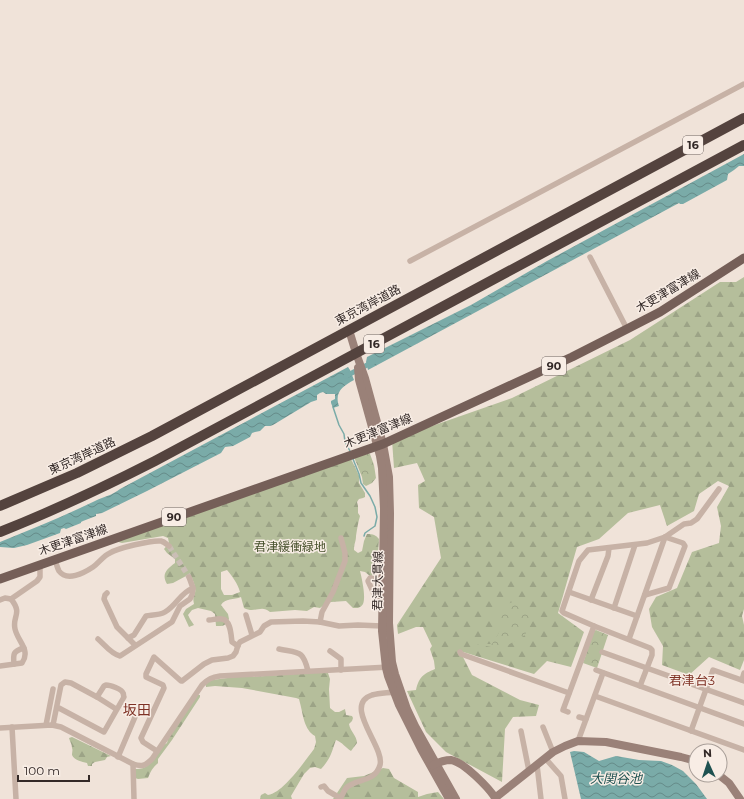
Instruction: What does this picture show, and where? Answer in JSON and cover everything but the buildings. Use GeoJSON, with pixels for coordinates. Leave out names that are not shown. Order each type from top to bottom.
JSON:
{"type":"FeatureCollection","features":[{"type":"Feature","properties":{"kind":"highway","name":"東京湾岸道路"},"geometry":{"type":"LineString","coordinates":[[0,506],[119,453],[744,118]]}},
{"type":"Feature","properties":{"kind":"highway","name":"16"},"geometry":{"type":"LineString","coordinates":[[0,532],[136,471],[357,358],[744,145]]}},
{"type":"Feature","properties":{"kind":"main road","name":"木更津富津線"},"geometry":{"type":"LineString","coordinates":[[0,578],[380,445],[572,357],[627,329],[660,312],[744,258]]}},
{"type":"Feature","properties":{"kind":"main road","name":"君津大貫線"},"geometry":{"type":"LineString","coordinates":[[349,330],[389,477],[390,667],[388,676],[399,705],[456,799]]}},
{"type":"Feature","properties":{"kind":"main road","name":"君津大貫線"},"geometry":{"type":"LineString","coordinates":[[380,445],[383,486],[382,626],[390,667],[407,709],[449,799]]}},
{"type":"Feature","properties":{"kind":"main road"},"geometry":{"type":"LineString","coordinates":[[434,765],[442,761],[451,760],[460,764],[478,778],[496,798],[553,752],[578,742],[606,742],[688,759]]}},
{"type":"Feature","properties":{"kind":"main road"},"geometry":{"type":"LineString","coordinates":[[728,782],[741,797]]}},
{"type":"Feature","properties":{"kind":"street"},"geometry":{"type":"LineString","coordinates":[[410,261],[744,84]]}},
{"type":"Feature","properties":{"kind":"street"},"geometry":{"type":"LineString","coordinates":[[590,257],[627,329]]}},
{"type":"Feature","properties":{"kind":"street"},"geometry":{"type":"LineString","coordinates":[[640,686],[652,655],[652,650],[650,648],[594,626],[562,611],[579,561],[588,550],[647,543],[665,537],[684,524],[691,523],[697,519],[719,489]]}},
{"type":"Feature","properties":{"kind":"street"},"geometry":{"type":"LineString","coordinates":[[629,639],[665,537]]}},
{"type":"Feature","properties":{"kind":"street"},"geometry":{"type":"LineString","coordinates":[[645,595],[670,588],[685,546],[684,543],[665,537]]}},
{"type":"Feature","properties":{"kind":"street"},"geometry":{"type":"LineString","coordinates":[[320,622],[322,612],[333,592],[345,561],[345,553],[341,538]]}},
{"type":"Feature","properties":{"kind":"street"},"geometry":{"type":"LineString","coordinates":[[55,559],[60,571],[67,576],[71,576],[82,573],[115,551],[134,545],[161,541],[165,542],[169,546]]}},
{"type":"Feature","properties":{"kind":"street"},"geometry":{"type":"LineString","coordinates":[[614,608],[635,545]]}},
{"type":"Feature","properties":{"kind":"street"},"geometry":{"type":"LineString","coordinates":[[591,600],[608,556],[609,548]]}},
{"type":"Feature","properties":{"kind":"street"},"geometry":{"type":"LineString","coordinates":[[11,599],[37,581],[40,577],[40,564]]}},
{"type":"Feature","properties":{"kind":"street"},"geometry":{"type":"LineString","coordinates":[[98,639],[118,656],[122,655],[172,622],[180,606],[192,597],[193,588],[190,577]]}},
{"type":"Feature","properties":{"kind":"street"},"geometry":{"type":"LineString","coordinates":[[383,578],[373,577],[368,581],[374,596],[383,599]]}},
{"type":"Feature","properties":{"kind":"street"},"geometry":{"type":"LineString","coordinates":[[128,638],[134,634],[145,617],[166,611],[178,601],[185,591],[193,588]]}},
{"type":"Feature","properties":{"kind":"street"},"geometry":{"type":"LineString","coordinates":[[569,592],[637,616]]}},
{"type":"Feature","properties":{"kind":"street"},"geometry":{"type":"LineString","coordinates":[[107,593],[104,599],[117,627],[135,645]]}},
{"type":"Feature","properties":{"kind":"street"},"geometry":{"type":"LineString","coordinates":[[0,600],[5,598],[11,599],[15,604],[17,609],[15,629],[26,654],[22,663],[0,666]]}},
{"type":"Feature","properties":{"kind":"street"},"geometry":{"type":"LineString","coordinates":[[246,615],[252,636]]}},
{"type":"Feature","properties":{"kind":"street"},"geometry":{"type":"LineString","coordinates":[[209,620],[225,620],[228,623],[231,632],[232,642],[238,646]]}},
{"type":"Feature","properties":{"kind":"street"},"geometry":{"type":"LineString","coordinates":[[157,751],[143,742],[141,738],[164,688],[163,685],[146,677],[154,657],[182,681],[204,664],[212,660],[233,656],[240,642],[260,632],[264,626],[271,622],[303,621],[320,622],[339,626],[382,626]]}},
{"type":"Feature","properties":{"kind":"street"},"geometry":{"type":"LineString","coordinates":[[568,712],[563,710],[594,626]]}},
{"type":"Feature","properties":{"kind":"street"},"geometry":{"type":"LineString","coordinates":[[14,664],[14,653],[24,648]]}},
{"type":"Feature","properties":{"kind":"street"},"geometry":{"type":"LineString","coordinates":[[279,649],[300,654],[305,660],[308,672]]}},
{"type":"Feature","properties":{"kind":"street"},"geometry":{"type":"LineString","coordinates":[[330,652],[341,659],[341,670]]}},
{"type":"Feature","properties":{"kind":"street"},"geometry":{"type":"LineString","coordinates":[[460,652],[461,654],[569,693]]}},
{"type":"Feature","properties":{"kind":"street"},"geometry":{"type":"LineString","coordinates":[[602,652],[744,702]]}},
{"type":"Feature","properties":{"kind":"street"},"geometry":{"type":"LineString","coordinates":[[0,728],[46,725],[61,727],[132,764],[139,766],[147,764],[152,759],[202,684],[212,677],[390,667]]}},
{"type":"Feature","properties":{"kind":"street"},"geometry":{"type":"LineString","coordinates":[[596,670],[744,724]]}},
{"type":"Feature","properties":{"kind":"street"},"geometry":{"type":"LineString","coordinates":[[691,731],[713,670],[743,681],[744,673]]}},
{"type":"Feature","properties":{"kind":"street"},"geometry":{"type":"LineString","coordinates":[[578,742],[603,673]]}},
{"type":"Feature","properties":{"kind":"street"},"geometry":{"type":"LineString","coordinates":[[53,725],[61,685],[65,682],[116,709]]}},
{"type":"Feature","properties":{"kind":"street"},"geometry":{"type":"LineString","coordinates":[[57,707],[104,732],[124,696],[122,692],[112,686],[106,685],[96,698]]}},
{"type":"Feature","properties":{"kind":"street"},"geometry":{"type":"LineString","coordinates":[[46,725],[53,689]]}},
{"type":"Feature","properties":{"kind":"street"},"geometry":{"type":"LineString","coordinates":[[321,787],[324,786],[328,791],[340,799],[346,788],[374,775],[378,771],[380,765],[380,755],[370,734],[361,705],[365,698],[373,695],[394,692]]}},
{"type":"Feature","properties":{"kind":"street"},"geometry":{"type":"LineString","coordinates":[[595,696],[744,750]]}},
{"type":"Feature","properties":{"kind":"street"},"geometry":{"type":"LineString","coordinates":[[579,716],[586,719]]}},
{"type":"Feature","properties":{"kind":"street"},"geometry":{"type":"LineString","coordinates":[[118,757],[135,717]]}},
{"type":"Feature","properties":{"kind":"street"},"geometry":{"type":"LineString","coordinates":[[12,727],[16,799]]}},
{"type":"Feature","properties":{"kind":"street"},"geometry":{"type":"LineString","coordinates":[[543,727],[553,752]]}},
{"type":"Feature","properties":{"kind":"street"},"geometry":{"type":"LineString","coordinates":[[521,731],[529,771]]}},
{"type":"Feature","properties":{"kind":"street"},"geometry":{"type":"LineString","coordinates":[[545,758],[561,776],[565,799]]}},
{"type":"Feature","properties":{"kind":"street"},"geometry":{"type":"LineString","coordinates":[[132,764],[134,799]]}},
{"type":"Feature","properties":{"kind":"street"},"geometry":{"type":"LineString","coordinates":[[537,765],[541,799]]}},
{"type":"Feature","properties":{"kind":"green space"},"geometry":{"type":"Polygon","coordinates":[[[744,277],[744,609],[742,616],[744,625],[744,660],[740,670],[709,657],[689,675],[662,665],[663,646],[652,627],[649,609],[656,597],[677,588],[692,552],[719,543],[721,526],[717,507],[729,486],[718,481],[699,494],[694,511],[667,526],[660,505],[628,513],[599,539],[577,547],[558,613],[584,632],[571,667],[547,661],[534,674],[460,651],[472,675],[520,700],[539,705],[536,716],[513,717],[505,729],[502,782],[446,752],[426,732],[407,691],[416,690],[422,676],[435,669],[430,649],[432,646],[423,627],[416,627],[398,634],[397,625],[441,558],[434,517],[419,508],[418,485],[425,481],[417,463],[394,468],[392,440],[512,398],[630,340],[720,282],[736,282],[744,277]]]}},
{"type":"Feature","properties":{"kind":"green space"},"geometry":{"type":"Polygon","coordinates":[[[367,453],[370,454],[374,465],[376,478],[372,483],[366,486],[363,484],[362,477],[354,457],[367,453]]]}},
{"type":"Feature","properties":{"kind":"green space","name":"君津緩衝緑地"},"geometry":{"type":"Polygon","coordinates":[[[351,459],[359,476],[359,483],[365,493],[365,497],[359,499],[357,502],[358,513],[360,516],[354,550],[358,553],[362,551],[367,534],[374,535],[379,539],[377,575],[370,576],[365,572],[360,571],[364,601],[362,606],[358,608],[353,608],[346,601],[331,602],[320,608],[314,607],[307,611],[295,610],[270,612],[264,609],[248,610],[244,608],[241,597],[227,600],[221,605],[228,614],[229,619],[224,625],[216,626],[215,614],[211,611],[198,608],[192,610],[188,615],[194,625],[189,627],[183,614],[186,609],[194,604],[193,598],[195,586],[192,578],[186,576],[173,583],[167,584],[165,580],[166,572],[175,563],[175,559],[164,549],[169,543],[168,538],[163,536],[122,543],[115,541],[351,459]],[[227,570],[221,572],[221,589],[224,595],[232,595],[240,592],[236,583],[227,570]]]}},
{"type":"Feature","properties":{"kind":"green space"},"geometry":{"type":"Polygon","coordinates":[[[516,601],[536,615],[525,635],[501,649],[476,644],[492,644],[500,630],[495,616],[503,605],[516,601]]]}},
{"type":"Feature","properties":{"kind":"green space"},"geometry":{"type":"Polygon","coordinates":[[[596,630],[608,635],[597,668],[583,663],[594,631],[596,630]]]}},
{"type":"Feature","properties":{"kind":"green space"},"geometry":{"type":"Polygon","coordinates":[[[328,673],[330,679],[330,708],[335,712],[345,709],[346,715],[352,716],[352,721],[349,724],[357,743],[351,751],[336,740],[330,756],[325,764],[321,769],[315,767],[310,768],[304,774],[291,796],[292,799],[260,799],[261,795],[265,793],[268,795],[274,793],[287,783],[314,749],[316,742],[315,736],[306,726],[299,699],[242,688],[215,686],[206,687],[206,683],[212,680],[235,677],[328,673]]]}},
{"type":"Feature","properties":{"kind":"green space"},"geometry":{"type":"Polygon","coordinates":[[[197,695],[200,695],[200,697],[158,759],[158,763],[148,778],[135,778],[135,769],[140,769],[148,765],[167,743],[168,739],[197,695]]]}},
{"type":"Feature","properties":{"kind":"green space"},"geometry":{"type":"Polygon","coordinates":[[[72,737],[111,756],[107,757],[105,760],[95,762],[92,766],[88,766],[87,763],[73,757],[69,738],[72,737]]]}},
{"type":"Feature","properties":{"kind":"green space"},"geometry":{"type":"Polygon","coordinates":[[[383,768],[389,769],[394,778],[418,792],[418,797],[438,792],[444,799],[333,799],[347,778],[364,776],[383,768]]]}},
{"type":"Feature","properties":{"kind":"water"},"geometry":{"type":"Polygon","coordinates":[[[744,154],[744,166],[739,166],[728,174],[727,180],[683,204],[679,203],[368,370],[366,362],[367,357],[471,305],[547,261],[744,154]]]}},
{"type":"Feature","properties":{"kind":"water"},"geometry":{"type":"Polygon","coordinates":[[[348,367],[354,380],[340,390],[338,397],[339,406],[333,408],[331,403],[331,401],[335,399],[335,394],[320,393],[317,395],[317,400],[311,402],[273,425],[265,426],[260,431],[252,433],[250,437],[233,446],[225,447],[221,453],[102,513],[96,514],[96,516],[66,529],[61,529],[60,533],[27,545],[14,548],[0,547],[0,542],[114,493],[348,367]]]}},
{"type":"Feature","properties":{"kind":"water","name":"大関谷池"},"geometry":{"type":"Polygon","coordinates":[[[570,752],[584,752],[599,761],[616,756],[639,760],[661,761],[683,771],[688,776],[688,783],[695,783],[707,799],[581,799],[570,752]]]}},
{"type":"Feature","properties":{"kind":"waterway"},"geometry":{"type":"LineString","coordinates":[[346,376],[373,362]]}},
{"type":"Feature","properties":{"kind":"waterway"},"geometry":{"type":"LineString","coordinates":[[333,407],[339,425],[344,434],[345,442],[350,451]]}},
{"type":"Feature","properties":{"kind":"waterway"},"geometry":{"type":"LineString","coordinates":[[353,459],[361,483],[370,496],[375,507],[377,517],[375,526],[365,533],[364,536]]}},
{"type":"Feature","properties":{"kind":"tunnel"},"geometry":{"type":"LineString","coordinates":[[169,546],[189,577]]}},
{"type":"Feature","properties":{"kind":"district","name":"君津台3"},"geometry":{"type":"Point","coordinates":[692,680]}},
{"type":"Feature","properties":{"kind":"district","name":"坂田"},"geometry":{"type":"Point","coordinates":[137,710]}}]}
